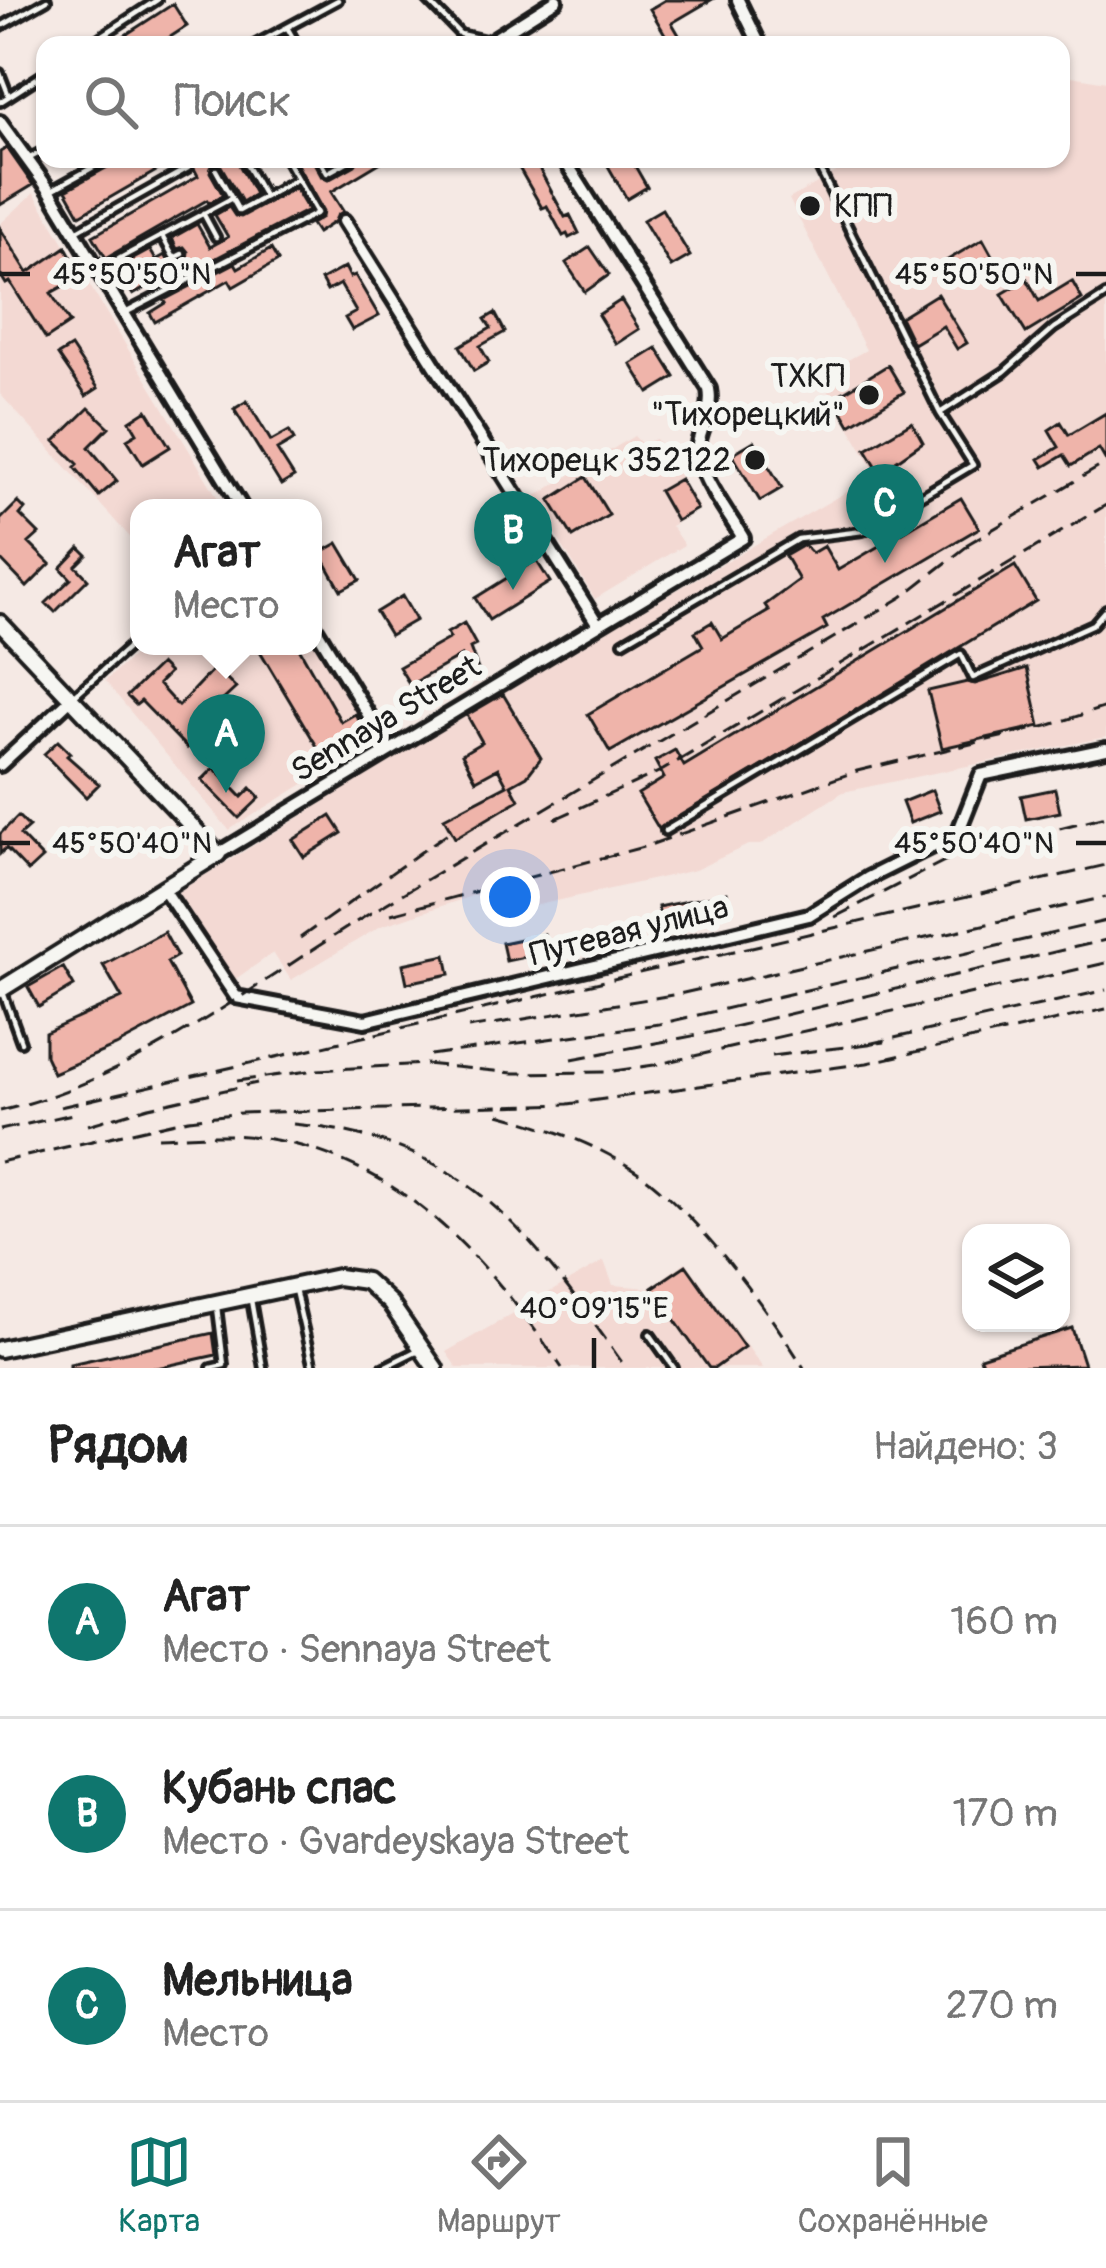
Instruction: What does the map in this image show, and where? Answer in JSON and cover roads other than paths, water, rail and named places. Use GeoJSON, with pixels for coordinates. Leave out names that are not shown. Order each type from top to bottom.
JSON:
{"type":"FeatureCollection","features":[{"type":"Feature","properties":{"kind":"street"},"geometry":{"type":"LineString","coordinates":[[502,36],[556,0]]}},
{"type":"Feature","properties":{"kind":"street"},"geometry":{"type":"LineString","coordinates":[[739,0],[756,36]]}},
{"type":"Feature","properties":{"kind":"street"},"geometry":{"type":"LineString","coordinates":[[0,122],[50,191],[236,499]]}},
{"type":"Feature","properties":{"kind":"street","name":"Sennaya Street"},"geometry":{"type":"LineString","coordinates":[[1,990],[389,749],[742,538],[698,461],[711,403],[709,389],[570,168]]}},
{"type":"Feature","properties":{"kind":"street"},"geometry":{"type":"LineString","coordinates":[[344,221],[597,623]]}},
{"type":"Feature","properties":{"kind":"street"},"geometry":{"type":"LineString","coordinates":[[0,623],[218,854]]}},
{"type":"Feature","properties":{"kind":"street"},"geometry":{"type":"LineString","coordinates":[[322,639],[389,749]]}},
{"type":"Feature","properties":{"kind":"street"},"geometry":{"type":"LineString","coordinates":[[0,765],[72,698]]}},
{"type":"Feature","properties":{"kind":"street","name":"Путевая улица"},"geometry":{"type":"LineString","coordinates":[[163,888],[236,997],[365,1021],[809,915],[868,878],[958,833],[981,775],[1106,749]]}},
{"type":"Feature","properties":{"kind":"street"},"geometry":{"type":"LineString","coordinates":[[0,1349],[338,1277],[365,1281],[390,1303],[435,1368]]}},
{"type":"Feature","properties":{"kind":"lane"},"geometry":{"type":"LineString","coordinates":[[0,27],[47,0]]}},
{"type":"Feature","properties":{"kind":"lane"},"geometry":{"type":"LineString","coordinates":[[102,36],[158,0]]}},
{"type":"Feature","properties":{"kind":"lane"},"geometry":{"type":"LineString","coordinates":[[270,36],[338,0]]}},
{"type":"Feature","properties":{"kind":"lane"},"geometry":{"type":"LineString","coordinates":[[427,0],[467,36]]}},
{"type":"Feature","properties":{"kind":"lane"},"geometry":{"type":"LineString","coordinates":[[286,27],[292,36]]}},
{"type":"Feature","properties":{"kind":"lane"},"geometry":{"type":"LineString","coordinates":[[0,73],[10,96]]}},
{"type":"Feature","properties":{"kind":"lane"},"geometry":{"type":"LineString","coordinates":[[0,102],[36,79]]}},
{"type":"Feature","properties":{"kind":"lane"},"geometry":{"type":"LineString","coordinates":[[25,161],[36,155]]}},
{"type":"Feature","properties":{"kind":"lane"},"geometry":{"type":"LineString","coordinates":[[50,191],[91,168]]}},
{"type":"Feature","properties":{"kind":"lane"},"geometry":{"type":"LineString","coordinates":[[74,232],[188,168]]}},
{"type":"Feature","properties":{"kind":"lane"},"geometry":{"type":"LineString","coordinates":[[248,168],[264,197]]}},
{"type":"Feature","properties":{"kind":"lane"},"geometry":{"type":"LineString","coordinates":[[123,314],[317,213],[291,168]]}},
{"type":"Feature","properties":{"kind":"lane"},"geometry":{"type":"LineString","coordinates":[[623,642],[798,539],[863,531],[973,465],[940,413],[819,168]]}},
{"type":"Feature","properties":{"kind":"lane"},"geometry":{"type":"LineString","coordinates":[[216,170],[239,211],[297,179]]}},
{"type":"Feature","properties":{"kind":"lane"},"geometry":{"type":"LineString","coordinates":[[96,271],[232,197]]}},
{"type":"Feature","properties":{"kind":"lane"},"geometry":{"type":"LineString","coordinates":[[203,214],[216,237]]}},
{"type":"Feature","properties":{"kind":"lane"},"geometry":{"type":"LineString","coordinates":[[162,236],[174,258],[182,254]]}},
{"type":"Feature","properties":{"kind":"lane"},"geometry":{"type":"LineString","coordinates":[[940,413],[1004,372],[1054,328],[1106,296]]}},
{"type":"Feature","properties":{"kind":"lane"},"geometry":{"type":"LineString","coordinates":[[665,831],[961,654],[973,678],[1093,624],[1106,609]]}},
{"type":"Feature","properties":{"kind":"lane"},"geometry":{"type":"LineString","coordinates":[[72,698],[130,646]]}},
{"type":"Feature","properties":{"kind":"lane"},"geometry":{"type":"LineString","coordinates":[[1,990],[21,1042]]}},
{"type":"Feature","properties":{"kind":"lane"},"geometry":{"type":"LineString","coordinates":[[294,1284],[313,1368]]}},
{"type":"Feature","properties":{"kind":"lane"},"geometry":{"type":"LineString","coordinates":[[250,1294],[262,1368]]}},
{"type":"Feature","properties":{"kind":"lane"},"geometry":{"type":"LineString","coordinates":[[211,1368],[223,1366],[216,1301]]}},
{"type":"Feature","properties":{"kind":"lane"},"geometry":{"type":"LineString","coordinates":[[650,1334],[674,1368]]}},
{"type":"Feature","properties":{"kind":"lane"},"geometry":{"type":"LineString","coordinates":[[382,1368],[422,1348]]}},
{"type":"Feature","properties":{"kind":"railway"},"geometry":{"type":"LineString","coordinates":[[966,545],[1106,463]]}},
{"type":"Feature","properties":{"kind":"railway"},"geometry":{"type":"LineString","coordinates":[[555,819],[663,770],[1106,505]]}},
{"type":"Feature","properties":{"kind":"railway"},"geometry":{"type":"LineString","coordinates":[[0,1111],[50,1096],[145,1054],[369,914],[902,597],[979,537]]}},
{"type":"Feature","properties":{"kind":"railway"},"geometry":{"type":"LineString","coordinates":[[391,914],[647,846],[857,771],[1047,726],[1106,707]]}},
{"type":"Feature","properties":{"kind":"railway"},"geometry":{"type":"LineString","coordinates":[[835,917],[958,854],[1106,816]]}},
{"type":"Feature","properties":{"kind":"railway"},"geometry":{"type":"LineString","coordinates":[[300,938],[449,832]]}},
{"type":"Feature","properties":{"kind":"railway"},"geometry":{"type":"LineString","coordinates":[[60,1107],[1106,865]]}},
{"type":"Feature","properties":{"kind":"railway"},"geometry":{"type":"LineString","coordinates":[[468,1028],[679,994],[1106,897]]}},
{"type":"Feature","properties":{"kind":"railway"},"geometry":{"type":"LineString","coordinates":[[430,1055],[659,1024],[1106,921]]}},
{"type":"Feature","properties":{"kind":"railway"},"geometry":{"type":"LineString","coordinates":[[572,1059],[703,1034],[1106,940]]}},
{"type":"Feature","properties":{"kind":"railway"},"geometry":{"type":"LineString","coordinates":[[237,1081],[315,1070],[425,1064],[513,1073],[607,1072],[1106,963]]}},
{"type":"Feature","properties":{"kind":"railway"},"geometry":{"type":"LineString","coordinates":[[868,1044],[1106,990]]}},
{"type":"Feature","properties":{"kind":"railway"},"geometry":{"type":"LineString","coordinates":[[0,1162],[189,1119],[241,1113],[568,1104],[867,1063],[1106,1009]]}},
{"type":"Feature","properties":{"kind":"railway"},"geometry":{"type":"LineString","coordinates":[[772,1056],[885,1042]]}},
{"type":"Feature","properties":{"kind":"railway"},"geometry":{"type":"LineString","coordinates":[[88,1125],[257,1083]]}},
{"type":"Feature","properties":{"kind":"railway"},"geometry":{"type":"LineString","coordinates":[[0,1130],[77,1113]]}},
{"type":"Feature","properties":{"kind":"railway"},"geometry":{"type":"LineString","coordinates":[[499,1114],[587,1144],[659,1188],[728,1261],[804,1368]]}},
{"type":"Feature","properties":{"kind":"railway"},"geometry":{"type":"LineString","coordinates":[[293,1124],[354,1134],[406,1150],[450,1173],[490,1202],[559,1276],[626,1368]]}},
{"type":"Feature","properties":{"kind":"railway"},"geometry":{"type":"LineString","coordinates":[[158,1137],[270,1139],[363,1170],[403,1194],[473,1255],[562,1368]]}},
{"type":"Feature","properties":{"kind":"place","name":"КПП"},"geometry":{"type":"Point","coordinates":[810,206]}},
{"type":"Feature","properties":{"kind":"place","name":"ТХКП \"Тихорецкий\""},"geometry":{"type":"Point","coordinates":[869,395]}},
{"type":"Feature","properties":{"kind":"place","name":"Тихорецк 352122"},"geometry":{"type":"Point","coordinates":[755,460]}},
{"type":"Feature","properties":{"kind":"place","name":"Мельница"},"geometry":{"type":"Point","coordinates":[885,563]}},
{"type":"Feature","properties":{"kind":"place","name":"Кубань спас"},"geometry":{"type":"Point","coordinates":[513,590]}},
{"type":"Feature","properties":{"kind":"place","name":"Агат"},"geometry":{"type":"Point","coordinates":[226,793]}}]}
